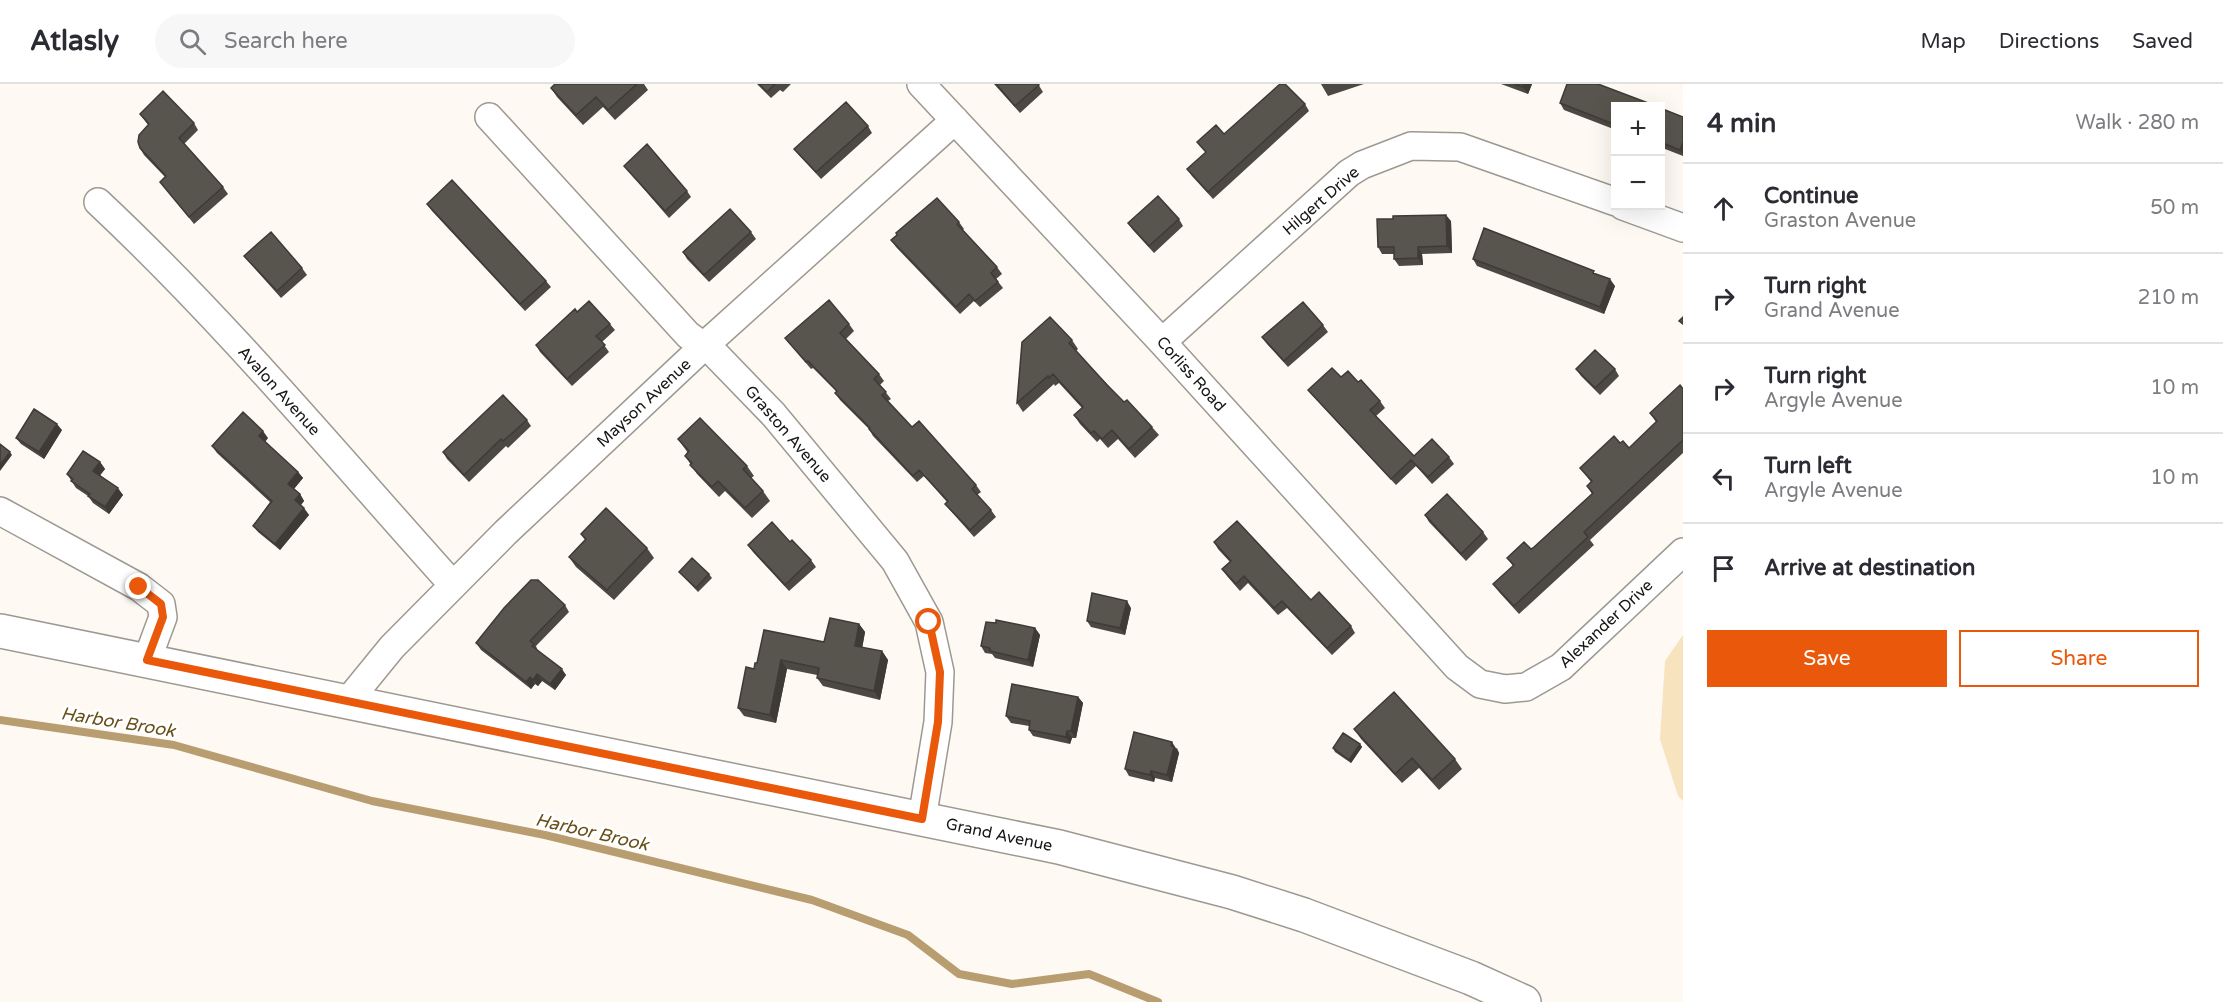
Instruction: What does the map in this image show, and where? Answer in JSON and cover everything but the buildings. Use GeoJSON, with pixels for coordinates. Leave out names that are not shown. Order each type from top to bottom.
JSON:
{"type":"FeatureCollection","features":[{"type":"Feature","properties":{"kind":"street","name":"Corliss Road"},"geometry":{"type":"LineString","coordinates":[[921,84],[1162,342],[1457,667]]}},
{"type":"Feature","properties":{"kind":"street","name":"Graston Avenue"},"geometry":{"type":"LineString","coordinates":[[489,117],[688,335],[716,354],[774,415],[895,561],[929,622],[940,672],[938,722],[922,819]]}},
{"type":"Feature","properties":{"kind":"street","name":"Mayson Avenue"},"geometry":{"type":"LineString","coordinates":[[348,701],[392,647],[506,532],[704,346],[955,120]]}},
{"type":"Feature","properties":{"kind":"street","name":"Hilgert Drive"},"geometry":{"type":"LineString","coordinates":[[1162,342],[1349,173],[1362,165],[1411,146],[1460,147],[1611,200]]}},
{"type":"Feature","properties":{"kind":"street","name":"Avalon Avenue"},"geometry":{"type":"LineString","coordinates":[[98,202],[220,325],[453,585]]}},
{"type":"Feature","properties":{"kind":"street"},"geometry":{"type":"LineString","coordinates":[[1634,210],[1683,228]]}},
{"type":"Feature","properties":{"kind":"street"},"geometry":{"type":"LineString","coordinates":[[0,511],[139,587],[161,604],[163,617],[147,660]]}},
{"type":"Feature","properties":{"kind":"street","name":"Alexander Drive"},"geometry":{"type":"LineString","coordinates":[[1457,667],[1480,684],[1505,690],[1526,687],[1561,667],[1683,552]]}},
{"type":"Feature","properties":{"kind":"street","name":"Grand Avenue"},"geometry":{"type":"LineString","coordinates":[[0,631],[1059,847],[1232,892],[1304,915],[1471,978],[1524,1002]]}},
{"type":"Feature","properties":{"kind":"shaded area"},"geometry":{"type":"Polygon","coordinates":[[[1683,635],[1683,801],[1678,796],[1660,739],[1665,661],[1683,635]]]}},
{"type":"Feature","properties":{"kind":"waterway","name":"Harbor Brook"},"geometry":{"type":"LineString","coordinates":[[0,720],[174,745],[372,801],[545,835],[812,900],[908,935],[959,974],[1012,984],[1089,974],[1158,1002]]}},
{"type":"Feature","properties":{"kind":"route"},"geometry":{"type":"LineString","coordinates":[[139,587],[161,604],[163,617],[147,660],[922,819],[938,722],[940,672],[929,622]]}}]}
